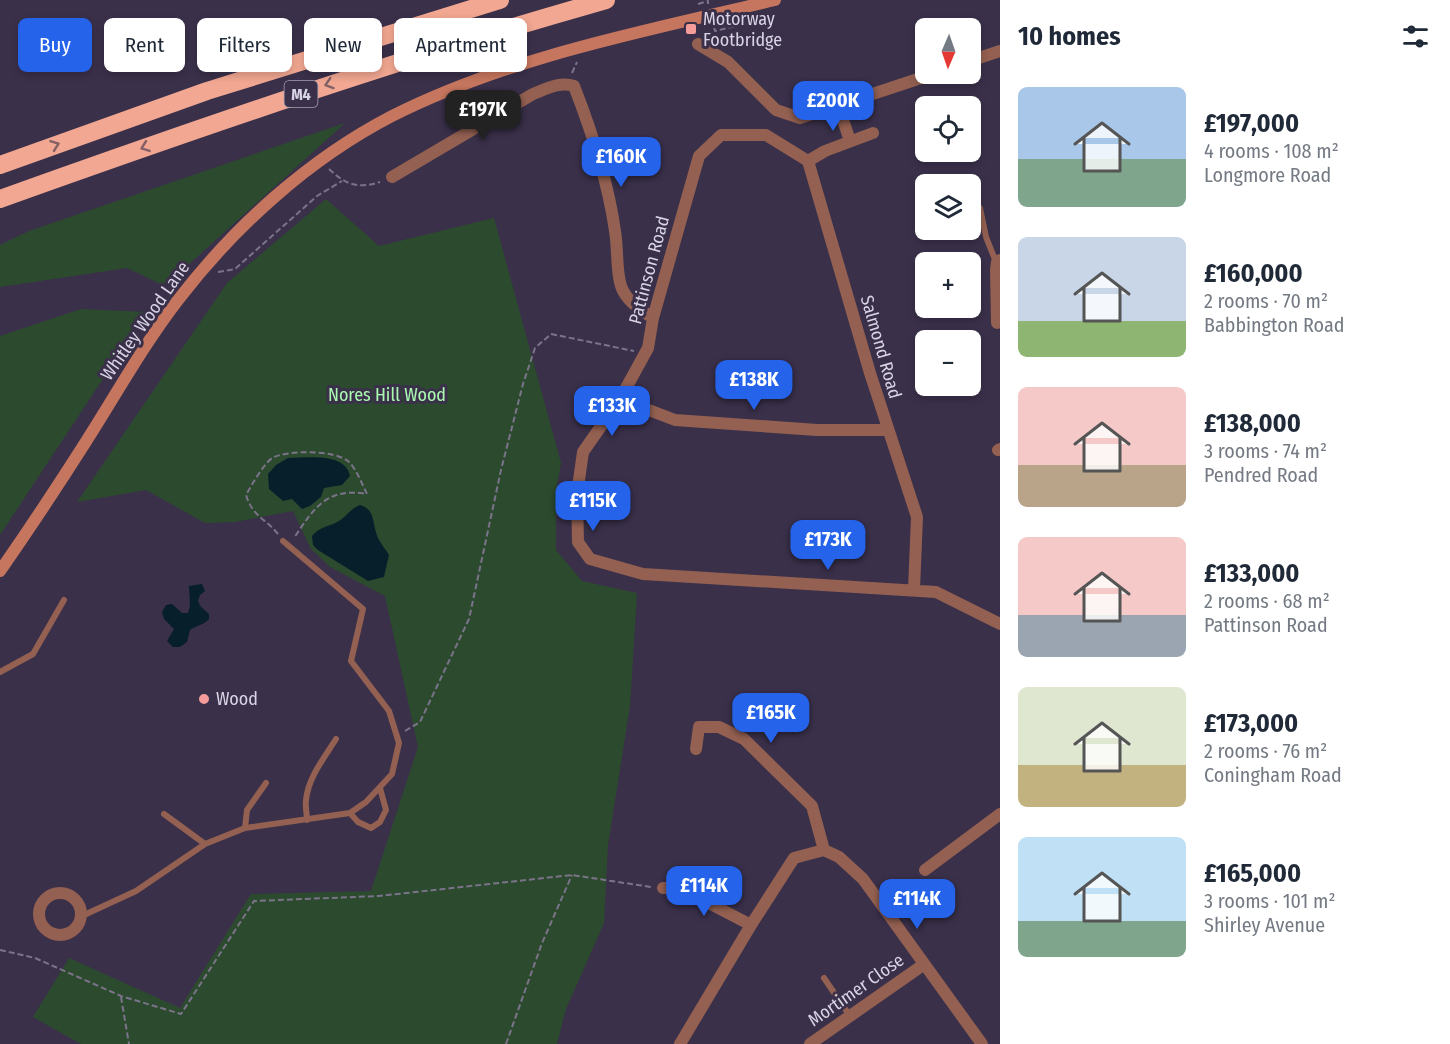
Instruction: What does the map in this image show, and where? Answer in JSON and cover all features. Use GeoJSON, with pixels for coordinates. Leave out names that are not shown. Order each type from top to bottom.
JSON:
{"type":"FeatureCollection","features":[{"type":"Feature","properties":{"kind":"highway","name":"M4"},"geometry":{"type":"LineString","coordinates":[[0,165],[207,91],[500,0]]}},
{"type":"Feature","properties":{"kind":"highway","name":"M4"},"geometry":{"type":"LineString","coordinates":[[0,199],[209,124],[412,57],[606,0]]}},
{"type":"Feature","properties":{"kind":"main road","name":"Whitley Wood Lane"},"geometry":{"type":"LineString","coordinates":[[0,571],[87,441],[142,351],[178,300],[221,250],[260,210],[320,161],[391,117],[475,80],[620,37],[775,0]]}},
{"type":"Feature","properties":{"kind":"street"},"geometry":{"type":"LineString","coordinates":[[698,44],[728,62],[776,110],[800,118],[915,80]]}},
{"type":"Feature","properties":{"kind":"street"},"geometry":{"type":"LineString","coordinates":[[981,57],[1000,51]]}},
{"type":"Feature","properties":{"kind":"street"},"geometry":{"type":"LineString","coordinates":[[392,177],[533,94],[556,85],[574,86],[596,151],[615,230],[621,287],[632,303],[652,318]]}},
{"type":"Feature","properties":{"kind":"street"},"geometry":{"type":"LineString","coordinates":[[838,105],[850,141]]}},
{"type":"Feature","properties":{"kind":"street"},"geometry":{"type":"LineString","coordinates":[[808,161],[825,151],[873,133]]}},
{"type":"Feature","properties":{"kind":"street","name":"Pattinson Road"},"geometry":{"type":"LineString","coordinates":[[808,161],[766,135],[721,135],[699,156],[652,318],[648,348],[620,399],[583,452],[577,494],[578,542],[590,559],[643,574],[936,592],[1000,624]]}},
{"type":"Feature","properties":{"kind":"street","name":"Salmond Road"},"geometry":{"type":"LineString","coordinates":[[808,161],[887,430],[917,517],[914,589]]}},
{"type":"Feature","properties":{"kind":"street"},"geometry":{"type":"LineString","coordinates":[[997,324],[998,261]]}},
{"type":"Feature","properties":{"kind":"street"},"geometry":{"type":"LineString","coordinates":[[620,399],[675,420],[817,430],[887,430]]}},
{"type":"Feature","properties":{"kind":"street"},"geometry":{"type":"LineString","coordinates":[[696,749],[699,727],[719,727],[744,739],[812,806],[824,850]]}},
{"type":"Feature","properties":{"kind":"street"},"geometry":{"type":"LineString","coordinates":[[925,870],[1000,814]]}},
{"type":"Feature","properties":{"kind":"street"},"geometry":{"type":"LineString","coordinates":[[680,1044],[794,858],[824,850],[839,857],[863,879],[982,1044]]}},
{"type":"Feature","properties":{"kind":"street"},"geometry":{"type":"LineString","coordinates":[[663,888],[680,888],[751,925]]}},
{"type":"Feature","properties":{"kind":"street","name":"Mortimer Close"},"geometry":{"type":"LineString","coordinates":[[810,1044],[923,965]]}},
{"type":"Feature","properties":{"kind":"lane"},"geometry":{"type":"LineString","coordinates":[[981,213],[986,237],[998,261]]}},
{"type":"Feature","properties":{"kind":"lane"},"geometry":{"type":"LineString","coordinates":[[82,916],[135,891],[205,844],[245,828],[350,813],[366,802],[392,774],[399,743],[389,711],[351,661],[363,609],[286,543]]}},
{"type":"Feature","properties":{"kind":"lane"},"geometry":{"type":"LineString","coordinates":[[0,672],[33,654],[64,600]]}},
{"type":"Feature","properties":{"kind":"lane"},"geometry":{"type":"LineString","coordinates":[[307,820],[306,801],[310,783],[336,739]]}},
{"type":"Feature","properties":{"kind":"lane"},"geometry":{"type":"LineString","coordinates":[[245,828],[247,810],[266,783]]}},
{"type":"Feature","properties":{"kind":"lane"},"geometry":{"type":"LineString","coordinates":[[350,813],[358,822],[371,828],[380,822],[386,810],[380,788]]}},
{"type":"Feature","properties":{"kind":"lane"},"geometry":{"type":"LineString","coordinates":[[164,814],[205,844]]}},
{"type":"Feature","properties":{"kind":"lane"},"geometry":{"type":"LineString","coordinates":[[824,978],[850,1016]]}},
{"type":"Feature","properties":{"kind":"path"},"geometry":{"type":"LineString","coordinates":[[699,0],[700,3],[708,1]]}},
{"type":"Feature","properties":{"kind":"path"},"geometry":{"type":"LineString","coordinates":[[715,31],[748,23],[747,18]]}},
{"type":"Feature","properties":{"kind":"path"},"geometry":{"type":"LineString","coordinates":[[568,84],[579,56]]}},
{"type":"Feature","properties":{"kind":"path"},"geometry":{"type":"LineString","coordinates":[[320,161],[342,181],[368,186],[392,177]]}},
{"type":"Feature","properties":{"kind":"path"},"geometry":{"type":"LineString","coordinates":[[212,272],[235,268],[317,195],[342,181]]}},
{"type":"Feature","properties":{"kind":"path"},"geometry":{"type":"LineString","coordinates":[[396,736],[420,722],[469,619],[501,470],[523,384],[535,348],[551,334],[645,353]]}},
{"type":"Feature","properties":{"kind":"path"},"geometry":{"type":"LineString","coordinates":[[295,452],[328,454],[348,462],[367,494],[352,491],[327,497],[286,543],[277,531],[261,520],[250,507],[246,495],[253,482],[272,458],[295,452]]}},
{"type":"Feature","properties":{"kind":"path"},"geometry":{"type":"LineString","coordinates":[[0,950],[35,958],[121,996],[181,1014],[254,901],[380,896],[572,874],[663,888]]}},
{"type":"Feature","properties":{"kind":"path"},"geometry":{"type":"LineString","coordinates":[[506,1044],[542,943],[572,874]]}},
{"type":"Feature","properties":{"kind":"path"},"geometry":{"type":"LineString","coordinates":[[896,910],[929,886]]}},
{"type":"Feature","properties":{"kind":"path"},"geometry":{"type":"LineString","coordinates":[[121,996],[129,1044]]}},
{"type":"Feature","properties":{"kind":"green space"},"geometry":{"type":"Polygon","coordinates":[[[345,123],[165,286],[127,268],[0,287],[0,245],[29,231],[345,123]]]}},
{"type":"Feature","properties":{"kind":"green space","name":"Nores Hill Wood"},"geometry":{"type":"Polygon","coordinates":[[[326,199],[379,246],[494,218],[561,463],[556,492],[556,550],[582,581],[637,593],[630,706],[608,845],[604,923],[566,1009],[557,1044],[81,1044],[33,1017],[69,958],[180,1008],[251,894],[371,891],[418,747],[385,596],[330,567],[311,549],[293,511],[234,522],[205,523],[146,490],[77,502],[227,283],[326,199]]]}},
{"type":"Feature","properties":{"kind":"green space"},"geometry":{"type":"Polygon","coordinates":[[[81,309],[147,312],[0,535],[0,336],[81,309]]]}},
{"type":"Feature","properties":{"kind":"water"},"geometry":{"type":"Polygon","coordinates":[[[315,457],[333,460],[347,468],[350,476],[342,485],[324,488],[321,497],[302,509],[292,499],[283,501],[269,489],[268,474],[276,465],[288,458],[315,457]]]}},
{"type":"Feature","properties":{"kind":"water"},"geometry":{"type":"Polygon","coordinates":[[[360,505],[369,510],[378,538],[389,555],[384,577],[368,581],[318,550],[313,545],[312,536],[321,528],[339,521],[360,505]]]}},
{"type":"Feature","properties":{"kind":"water"},"geometry":{"type":"Polygon","coordinates":[[[202,584],[205,591],[200,595],[198,601],[209,614],[209,619],[190,630],[187,642],[180,647],[173,647],[167,641],[174,629],[164,619],[162,612],[166,605],[172,604],[182,613],[188,613],[189,586],[202,584]]]}},
{"type":"Feature","properties":{"kind":"place","name":"Motorway Footbridge"},"geometry":{"type":"Point","coordinates":[691,29]}},
{"type":"Feature","properties":{"kind":"place","name":"Wood"},"geometry":{"type":"Point","coordinates":[204,699]}}]}
